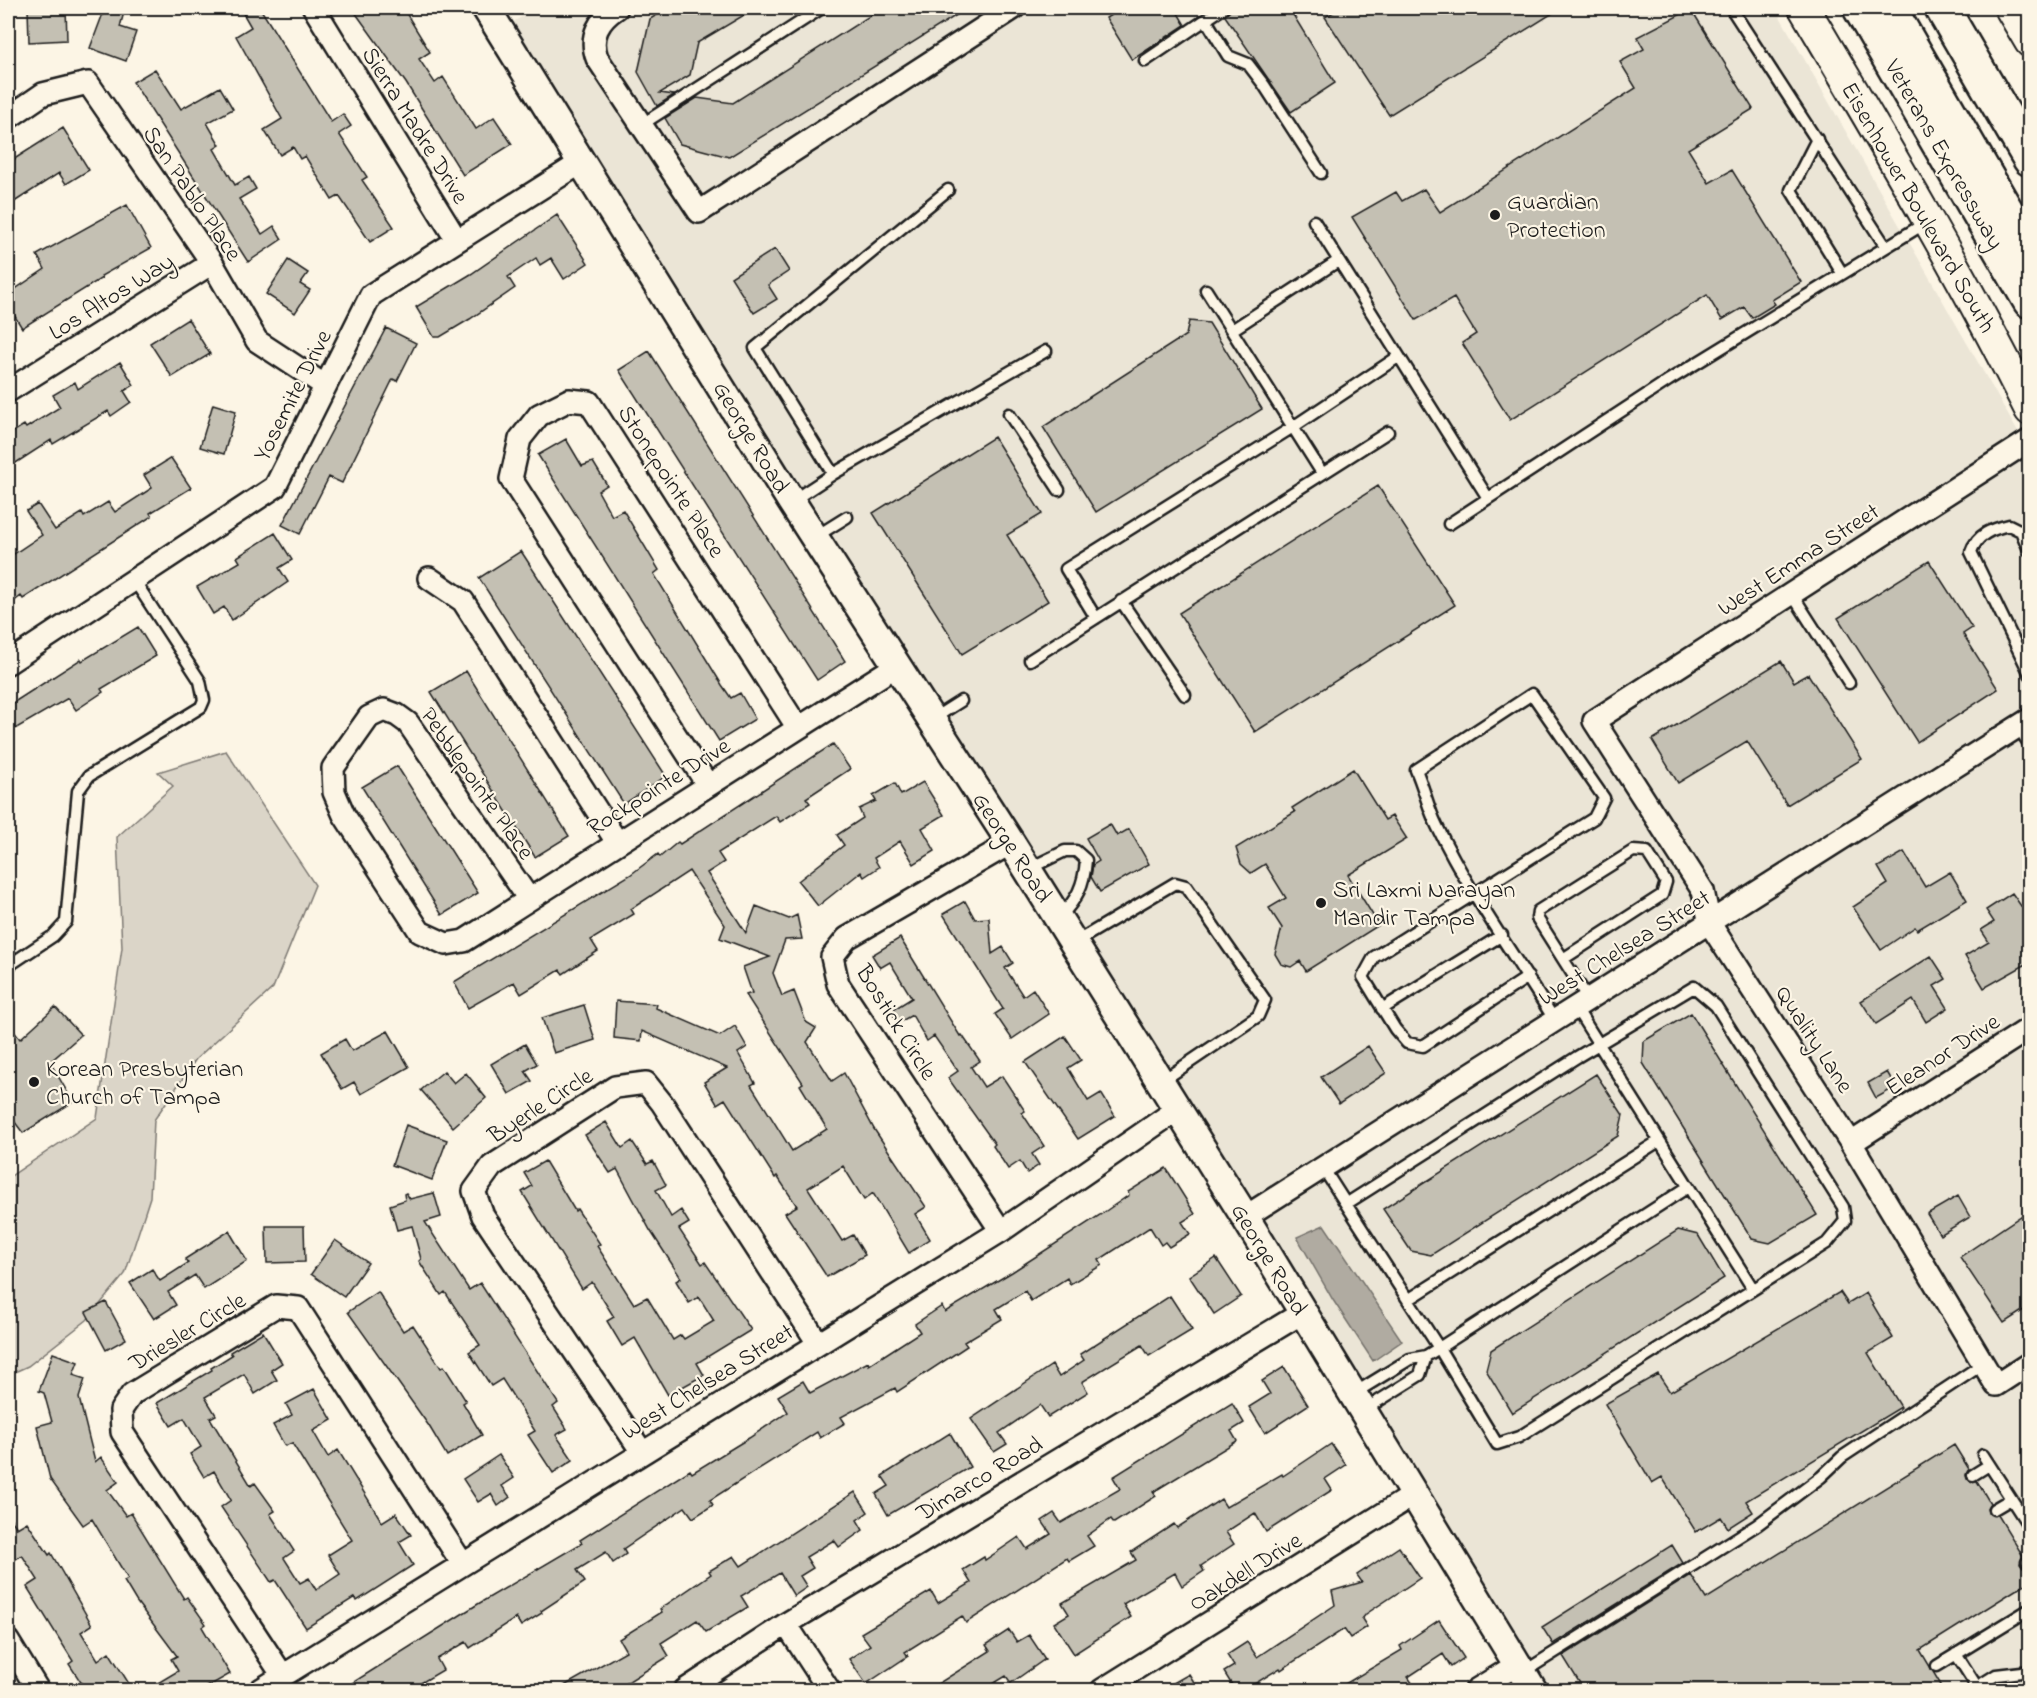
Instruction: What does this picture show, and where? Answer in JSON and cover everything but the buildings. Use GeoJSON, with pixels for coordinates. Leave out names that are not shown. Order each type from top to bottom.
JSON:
{"type":"FeatureCollection","features":[{"type":"Feature","properties":{"kind":"highway","name":"Veterans Expressway"},"geometry":{"type":"LineString","coordinates":[[1860,8],[2030,301]]}},
{"type":"Feature","properties":{"kind":"highway"},"geometry":{"type":"LineString","coordinates":[[1889,8],[2030,252]]}},
{"type":"Feature","properties":{"kind":"highway"},"geometry":{"type":"LineString","coordinates":[[1942,8],[2030,159]]}},
{"type":"Feature","properties":{"kind":"main road","name":"Eisenhower Boulevard South"},"geometry":{"type":"LineString","coordinates":[[1804,8],[1930,221],[1987,324],[2030,410]]}},
{"type":"Feature","properties":{"kind":"main road"},"geometry":{"type":"LineString","coordinates":[[2010,8],[2030,42]]}},
{"type":"Feature","properties":{"kind":"street","name":"Sierra Madre Drive"},"geometry":{"type":"LineString","coordinates":[[314,8],[456,239]]}},
{"type":"Feature","properties":{"kind":"street","name":"George Road"},"geometry":{"type":"LineString","coordinates":[[486,8],[791,501],[1028,869],[1178,1109],[1524,1676]]}},
{"type":"Feature","properties":{"kind":"street"},"geometry":{"type":"LineString","coordinates":[[617,8],[598,24],[594,37],[594,50],[699,212],[1014,8]]}},
{"type":"Feature","properties":{"kind":"street","name":"San Pablo Place"},"geometry":{"type":"LineString","coordinates":[[8,118],[43,94],[88,83],[212,263],[257,341],[324,385]]}},
{"type":"Feature","properties":{"kind":"street","name":"Yosemite Drive"},"geometry":{"type":"LineString","coordinates":[[8,663],[275,487],[371,295],[456,239],[582,162]]}},
{"type":"Feature","properties":{"kind":"street","name":"Los Altos Way"},"geometry":{"type":"LineString","coordinates":[[8,391],[212,263]]}},
{"type":"Feature","properties":{"kind":"street","name":"Stonepointe Place"},"geometry":{"type":"LineString","coordinates":[[707,784],[511,479],[520,439],[539,415],[569,400],[589,402],[798,728]]}},
{"type":"Feature","properties":{"kind":"street","name":"West Emma Street"},"geometry":{"type":"LineString","coordinates":[[1594,721],[2030,440]]}},
{"type":"Feature","properties":{"kind":"street"},"geometry":{"type":"LineString","coordinates":[[429,578],[462,601],[617,842]]}},
{"type":"Feature","properties":{"kind":"street","name":"Rockpointe Drive"},"geometry":{"type":"LineString","coordinates":[[446,944],[464,941],[707,784],[896,666]]}},
{"type":"Feature","properties":{"kind":"street","name":"Pebblepointe Place"},"geometry":{"type":"LineString","coordinates":[[446,944],[420,932],[344,815],[334,792],[333,768],[369,717],[384,711],[397,715],[408,723],[529,899]]}},
{"type":"Feature","properties":{"kind":"street","name":"Quality Lane"},"geometry":{"type":"LineString","coordinates":[[1594,721],[1703,891],[1710,924],[1851,1143],[1995,1385],[2030,1363]]}},
{"type":"Feature","properties":{"kind":"street","name":"West Chelsea Street"},"geometry":{"type":"LineString","coordinates":[[1245,1217],[1710,924],[2026,730]]}},
{"type":"Feature","properties":{"kind":"street","name":"Bostick Circle"},"geometry":{"type":"LineString","coordinates":[[1001,1232],[838,984],[832,957],[847,938],[1011,843]]}},
{"type":"Feature","properties":{"kind":"street","name":"Eleanor Drive"},"geometry":{"type":"LineString","coordinates":[[1851,1143],[2030,1028]]}},
{"type":"Feature","properties":{"kind":"street","name":"Byerle Circle"},"geometry":{"type":"LineString","coordinates":[[642,1452],[483,1216],[474,1191],[492,1166],[615,1087],[646,1083],[662,1103],[818,1343]]}},
{"type":"Feature","properties":{"kind":"street","name":"West Chelsea Street"},"geometry":{"type":"LineString","coordinates":[[260,1690],[462,1563],[1001,1232],[1178,1109]]}},
{"type":"Feature","properties":{"kind":"street","name":"Driesler Circle"},"geometry":{"type":"LineString","coordinates":[[283,1676],[122,1432],[121,1410],[132,1394],[276,1306],[298,1308],[462,1563]]}},
{"type":"Feature","properties":{"kind":"street","name":"Dimarco Road"},"geometry":{"type":"LineString","coordinates":[[685,1690],[786,1624],[1302,1314]]}},
{"type":"Feature","properties":{"kind":"street","name":"Oakdell Drive"},"geometry":{"type":"LineString","coordinates":[[1102,1690],[1415,1494]]}},
{"type":"Feature","properties":{"kind":"street"},"geometry":{"type":"LineString","coordinates":[[786,1624],[829,1690]]}},
{"type":"Feature","properties":{"kind":"street"},"geometry":{"type":"LineString","coordinates":[[8,1641],[38,1690]]}},
{"type":"Feature","properties":{"kind":"street"},"geometry":{"type":"LineString","coordinates":[[1476,1690],[1524,1676]]}},
{"type":"Feature","properties":{"kind":"lane"},"geometry":{"type":"LineString","coordinates":[[641,125],[822,8]]}},
{"type":"Feature","properties":{"kind":"lane"},"geometry":{"type":"LineString","coordinates":[[1145,60],[1224,8]]}},
{"type":"Feature","properties":{"kind":"lane"},"geometry":{"type":"LineString","coordinates":[[1731,8],[1886,247]]}},
{"type":"Feature","properties":{"kind":"lane"},"geometry":{"type":"LineString","coordinates":[[1206,20],[1228,56],[1248,64],[1264,85],[1321,174]]}},
{"type":"Feature","properties":{"kind":"lane"},"geometry":{"type":"LineString","coordinates":[[1817,139],[1791,190],[1842,273]]}},
{"type":"Feature","properties":{"kind":"lane"},"geometry":{"type":"LineString","coordinates":[[833,474],[755,348],[948,190]]}},
{"type":"Feature","properties":{"kind":"lane"},"geometry":{"type":"LineString","coordinates":[[1314,221],[1488,498]]}},
{"type":"Feature","properties":{"kind":"lane"},"geometry":{"type":"LineString","coordinates":[[1449,524],[1842,273],[1930,221]]}},
{"type":"Feature","properties":{"kind":"lane"},"geometry":{"type":"LineString","coordinates":[[1232,330],[1338,261]]}},
{"type":"Feature","properties":{"kind":"lane"},"geometry":{"type":"LineString","coordinates":[[1206,290],[1322,473]]}},
{"type":"Feature","properties":{"kind":"lane"},"geometry":{"type":"LineString","coordinates":[[791,501],[833,474],[1046,351]]}},
{"type":"Feature","properties":{"kind":"lane"},"geometry":{"type":"LineString","coordinates":[[1096,618],[1066,569],[1293,427],[1398,357]]}},
{"type":"Feature","properties":{"kind":"lane"},"geometry":{"type":"LineString","coordinates":[[1009,414],[1059,490]]}},
{"type":"Feature","properties":{"kind":"lane"},"geometry":{"type":"LineString","coordinates":[[1030,660],[1388,432]]}},
{"type":"Feature","properties":{"kind":"lane"},"geometry":{"type":"LineString","coordinates":[[815,537],[847,517]]}},
{"type":"Feature","properties":{"kind":"lane"},"geometry":{"type":"LineString","coordinates":[[2030,552],[2020,531],[2009,525],[1983,534],[1974,544],[1971,552],[2027,661],[2030,674]]}},
{"type":"Feature","properties":{"kind":"lane"},"geometry":{"type":"LineString","coordinates":[[8,966],[53,936],[66,922],[75,803],[83,783],[101,768],[184,720],[201,707],[204,700],[200,681],[134,580]]}},
{"type":"Feature","properties":{"kind":"lane"},"geometry":{"type":"LineString","coordinates":[[1792,594],[1850,683]]}},
{"type":"Feature","properties":{"kind":"lane"},"geometry":{"type":"LineString","coordinates":[[1121,601],[1185,695]]}},
{"type":"Feature","properties":{"kind":"lane"},"geometry":{"type":"LineString","coordinates":[[1528,977],[1423,1046],[1407,1043],[1382,1009],[1363,977],[1374,957],[1476,893],[1594,818],[1604,798],[1532,694],[1416,770],[1436,824],[1476,893],[1528,977],[1555,1022]]}},
{"type":"Feature","properties":{"kind":"lane"},"geometry":{"type":"LineString","coordinates":[[931,720],[961,701]]}},
{"type":"Feature","properties":{"kind":"lane"},"geometry":{"type":"LineString","coordinates":[[1028,869],[1065,852],[1076,850],[1086,860],[1076,900],[1059,919]]}},
{"type":"Feature","properties":{"kind":"lane"},"geometry":{"type":"LineString","coordinates":[[1563,960],[1662,895],[1666,882],[1647,852],[1634,851],[1538,911],[1537,918],[1563,960],[1598,1045],[1753,1289]]}},
{"type":"Feature","properties":{"kind":"lane"},"geometry":{"type":"LineString","coordinates":[[1074,943],[1175,883],[1186,886],[1265,1000],[1258,1016],[1161,1082]]}},
{"type":"Feature","properties":{"kind":"lane"},"geometry":{"type":"LineString","coordinates":[[1382,1009],[1502,935]]}},
{"type":"Feature","properties":{"kind":"lane"},"geometry":{"type":"LineString","coordinates":[[1323,1168],[1497,1444],[1507,1443],[1519,1437],[1827,1243],[1845,1221],[1843,1207],[1771,1091],[1716,1006],[1694,987],[1346,1204]]}},
{"type":"Feature","properties":{"kind":"lane"},"geometry":{"type":"LineString","coordinates":[[1408,1300],[1659,1141]]}},
{"type":"Feature","properties":{"kind":"lane"},"geometry":{"type":"LineString","coordinates":[[1358,1402],[1410,1359],[1426,1356],[1688,1187]]}},
{"type":"Feature","properties":{"kind":"lane"},"geometry":{"type":"LineString","coordinates":[[1358,1402],[1420,1375],[1426,1356]]}},
{"type":"Feature","properties":{"kind":"lane"},"geometry":{"type":"LineString","coordinates":[[1524,1676],[1757,1525],[1842,1457],[1983,1364]]}},
{"type":"Feature","properties":{"kind":"lane"},"geometry":{"type":"LineString","coordinates":[[1983,1455],[2030,1528]]}},
{"type":"Feature","properties":{"kind":"lane"},"geometry":{"type":"LineString","coordinates":[[1973,1475],[1989,1465]]}},
{"type":"Feature","properties":{"kind":"lane"},"geometry":{"type":"LineString","coordinates":[[1994,1509],[2011,1499]]}},
{"type":"Feature","properties":{"kind":"lane"},"geometry":{"type":"LineString","coordinates":[[1937,1666],[2030,1609]]}},
{"type":"Feature","properties":{"kind":"lane"},"geometry":{"type":"LineString","coordinates":[[1956,1654],[1975,1689],[1996,1675],[2030,1671]]}},
{"type":"Feature","properties":{"kind":"shaded area"},"geometry":{"type":"Polygon","coordinates":[[[537,8],[1775,8],[2019,434],[1581,717],[1694,894],[1699,918],[1248,1203],[904,661],[508,25],[537,8]]]}},
{"type":"Feature","properties":{"kind":"shaded area"},"geometry":{"type":"Polygon","coordinates":[[[2029,453],[2029,707],[1716,907],[1608,725],[2029,453]]]}},
{"type":"Feature","properties":{"kind":"shaded area"},"geometry":{"type":"Polygon","coordinates":[[[2029,732],[2029,1016],[1853,1128],[1724,927],[2029,732]]]}},
{"type":"Feature","properties":{"kind":"shaded area"},"geometry":{"type":"Polygon","coordinates":[[[226,751],[315,885],[273,988],[196,1059],[154,1120],[150,1197],[125,1274],[87,1320],[28,1366],[8,1375],[8,1178],[97,1118],[122,948],[117,837],[173,786],[158,772],[226,751]]]}},
{"type":"Feature","properties":{"kind":"shaded area"},"geometry":{"type":"Polygon","coordinates":[[[1708,938],[1843,1148],[1993,1398],[2029,1376],[2029,1690],[1544,1690],[1259,1221],[1708,938]],[[1324,1225],[1297,1237],[1333,1300],[1373,1360],[1401,1341],[1324,1225]]]}},
{"type":"Feature","properties":{"kind":"shaded area"},"geometry":{"type":"Polygon","coordinates":[[[2029,1041],[2029,1350],[1998,1370],[1864,1147],[2029,1041]]]}},
{"type":"Feature","properties":{"kind":"shaded area"},"geometry":{"type":"Polygon","coordinates":[[[1324,1225],[1402,1341],[1373,1361],[1333,1300],[1297,1237],[1324,1225]]]}},
{"type":"Feature","properties":{"kind":"place","name":"Guardian Protection"},"geometry":{"type":"Point","coordinates":[1495,215]}},
{"type":"Feature","properties":{"kind":"place","name":"Sri Laxmi Narayan Mandir Tampa"},"geometry":{"type":"Point","coordinates":[1321,903]}},
{"type":"Feature","properties":{"kind":"place","name":"Korean Presbyterian Church of Tampa"},"geometry":{"type":"Point","coordinates":[34,1082]}}]}
